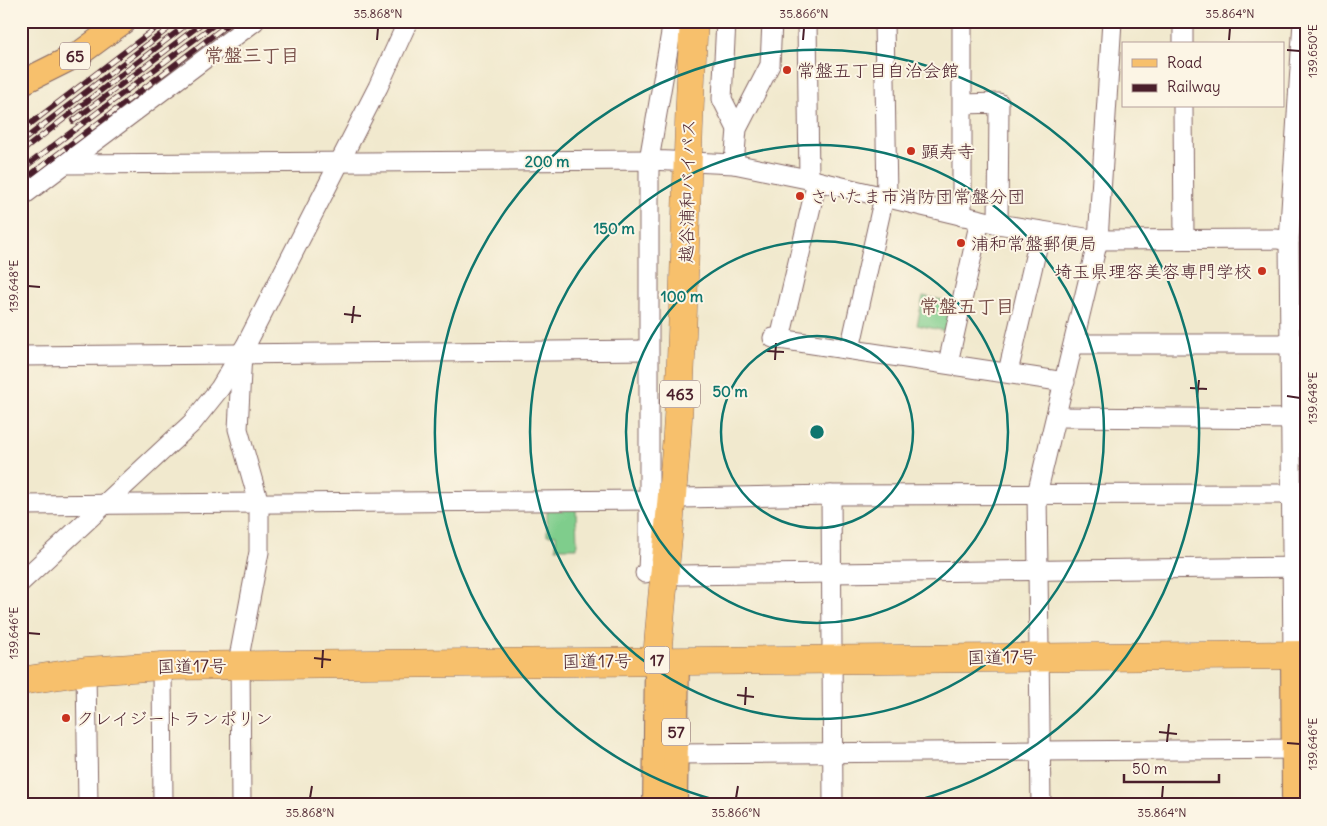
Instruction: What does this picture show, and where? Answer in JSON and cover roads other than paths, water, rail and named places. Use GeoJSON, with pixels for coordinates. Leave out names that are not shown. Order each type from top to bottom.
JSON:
{"type":"FeatureCollection","features":[{"type":"Feature","properties":{"kind":"highway","name":"越谷浦和バイパス"},"geometry":{"type":"LineString","coordinates":[[667,660],[680,575],[696,127],[694,21]]}},
{"type":"Feature","properties":{"kind":"highway","name":"越谷浦和バイパス"},"geometry":{"type":"LineString","coordinates":[[696,127],[710,21]]}},
{"type":"Feature","properties":{"kind":"highway","name":"越谷浦和バイパス"},"geometry":{"type":"LineString","coordinates":[[667,660],[679,402],[695,161]]}},
{"type":"Feature","properties":{"kind":"highway","name":"国道17号"},"geometry":{"type":"LineString","coordinates":[[21,681],[86,670],[162,666],[1299,655]]}},
{"type":"Feature","properties":{"kind":"main road","name":"65"},"geometry":{"type":"LineString","coordinates":[[21,83],[78,54],[124,21]]}},
{"type":"Feature","properties":{"kind":"main road"},"geometry":{"type":"LineString","coordinates":[[1294,805],[1300,749],[1299,655]]}},
{"type":"Feature","properties":{"kind":"main road","name":"57"},"geometry":{"type":"LineString","coordinates":[[667,660],[676,754],[676,805]]}},
{"type":"Feature","properties":{"kind":"main road","name":"57"},"geometry":{"type":"LineString","coordinates":[[655,805],[667,660]]}},
{"type":"Feature","properties":{"kind":"street"},"geometry":{"type":"LineString","coordinates":[[21,197],[255,21]]}},
{"type":"Feature","properties":{"kind":"street"},"geometry":{"type":"LineString","coordinates":[[21,582],[192,423],[220,388],[242,353],[378,87],[408,21]]}},
{"type":"Feature","properties":{"kind":"street"},"geometry":{"type":"LineString","coordinates":[[645,573],[648,570],[649,160],[673,21]]}},
{"type":"Feature","properties":{"kind":"street"},"geometry":{"type":"LineString","coordinates":[[726,21],[722,99],[737,129]]}},
{"type":"Feature","properties":{"kind":"street"},"geometry":{"type":"LineString","coordinates":[[734,164],[737,129],[770,64],[772,21]]}},
{"type":"Feature","properties":{"kind":"street"},"geometry":{"type":"LineString","coordinates":[[807,21],[813,180],[776,339],[948,363],[1065,382]]}},
{"type":"Feature","properties":{"kind":"street"},"geometry":{"type":"LineString","coordinates":[[850,349],[886,197],[884,21]]}},
{"type":"Feature","properties":{"kind":"street"},"geometry":{"type":"LineString","coordinates":[[962,21],[963,104],[980,220]]}},
{"type":"Feature","properties":{"kind":"street"},"geometry":{"type":"LineString","coordinates":[[1041,805],[1040,570],[1037,494],[1098,240],[1112,21]]}},
{"type":"Feature","properties":{"kind":"street"},"geometry":{"type":"LineString","coordinates":[[1183,21],[1183,42]]}},
{"type":"Feature","properties":{"kind":"street"},"geometry":{"type":"LineString","coordinates":[[1299,655],[1297,294],[1289,241],[1303,63],[1303,21]]}},
{"type":"Feature","properties":{"kind":"street"},"geometry":{"type":"LineString","coordinates":[[948,363],[980,220],[999,103],[963,104]]}},
{"type":"Feature","properties":{"kind":"street"},"geometry":{"type":"LineString","coordinates":[[1183,108],[1184,239]]}},
{"type":"Feature","properties":{"kind":"street"},"geometry":{"type":"LineString","coordinates":[[65,164],[695,161],[734,164],[813,180],[980,220],[1098,240],[1276,239],[1289,241]]}},
{"type":"Feature","properties":{"kind":"street"},"geometry":{"type":"LineString","coordinates":[[1008,372],[1041,231]]}},
{"type":"Feature","properties":{"kind":"street"},"geometry":{"type":"LineString","coordinates":[[1074,344],[1298,344]]}},
{"type":"Feature","properties":{"kind":"street"},"geometry":{"type":"LineString","coordinates":[[21,356],[648,350]]}},
{"type":"Feature","properties":{"kind":"street"},"geometry":{"type":"LineString","coordinates":[[241,805],[239,665],[259,552],[258,503],[238,428],[242,353]]}},
{"type":"Feature","properties":{"kind":"street"},"geometry":{"type":"LineString","coordinates":[[1056,417],[1298,419]]}},
{"type":"Feature","properties":{"kind":"street"},"geometry":{"type":"LineString","coordinates":[[682,498],[831,495],[1298,494]]}},
{"type":"Feature","properties":{"kind":"street"},"geometry":{"type":"LineString","coordinates":[[831,495],[834,805]]}},
{"type":"Feature","properties":{"kind":"street"},"geometry":{"type":"LineString","coordinates":[[21,505],[648,500]]}},
{"type":"Feature","properties":{"kind":"street"},"geometry":{"type":"LineString","coordinates":[[680,575],[1299,567]]}},
{"type":"Feature","properties":{"kind":"street"},"geometry":{"type":"LineString","coordinates":[[162,666],[163,805]]}},
{"type":"Feature","properties":{"kind":"street"},"geometry":{"type":"LineString","coordinates":[[86,670],[88,805]]}},
{"type":"Feature","properties":{"kind":"street"},"geometry":{"type":"LineString","coordinates":[[676,754],[1300,749]]}},
{"type":"Feature","properties":{"kind":"railway"},"geometry":{"type":"LineString","coordinates":[[21,131],[165,21]]}},
{"type":"Feature","properties":{"kind":"railway"},"geometry":{"type":"LineString","coordinates":[[21,142],[178,21]]}},
{"type":"Feature","properties":{"kind":"railway"},"geometry":{"type":"LineString","coordinates":[[21,152],[191,21]]}},
{"type":"Feature","properties":{"kind":"railway"},"geometry":{"type":"LineString","coordinates":[[73,121],[205,21]]}},
{"type":"Feature","properties":{"kind":"railway"},"geometry":{"type":"LineString","coordinates":[[21,170],[219,21]]}},
{"type":"Feature","properties":{"kind":"railway"},"geometry":{"type":"LineString","coordinates":[[21,182],[232,21]]}},
{"type":"Feature","properties":{"kind":"place","name":"常盤五丁目自治会館"},"geometry":{"type":"Point","coordinates":[787,70]}},
{"type":"Feature","properties":{"kind":"place","name":"顕寿寺"},"geometry":{"type":"Point","coordinates":[911,151]}},
{"type":"Feature","properties":{"kind":"place","name":"さいたま市消防団常盤分団"},"geometry":{"type":"Point","coordinates":[800,196]}},
{"type":"Feature","properties":{"kind":"place","name":"浦和常盤郵便局"},"geometry":{"type":"Point","coordinates":[961,243]}},
{"type":"Feature","properties":{"kind":"place","name":"埼玉県理容美容専門学校"},"geometry":{"type":"Point","coordinates":[1262,271]}},
{"type":"Feature","properties":{"kind":"place","name":"クレイジートランポリン"},"geometry":{"type":"Point","coordinates":[66,718]}},
{"type":"Feature","properties":{"kind":"district","name":"常盤三丁目"},"geometry":{"type":"Point","coordinates":[252,55]}},
{"type":"Feature","properties":{"kind":"district","name":"常盤五丁目"},"geometry":{"type":"Point","coordinates":[967,306]}}]}
